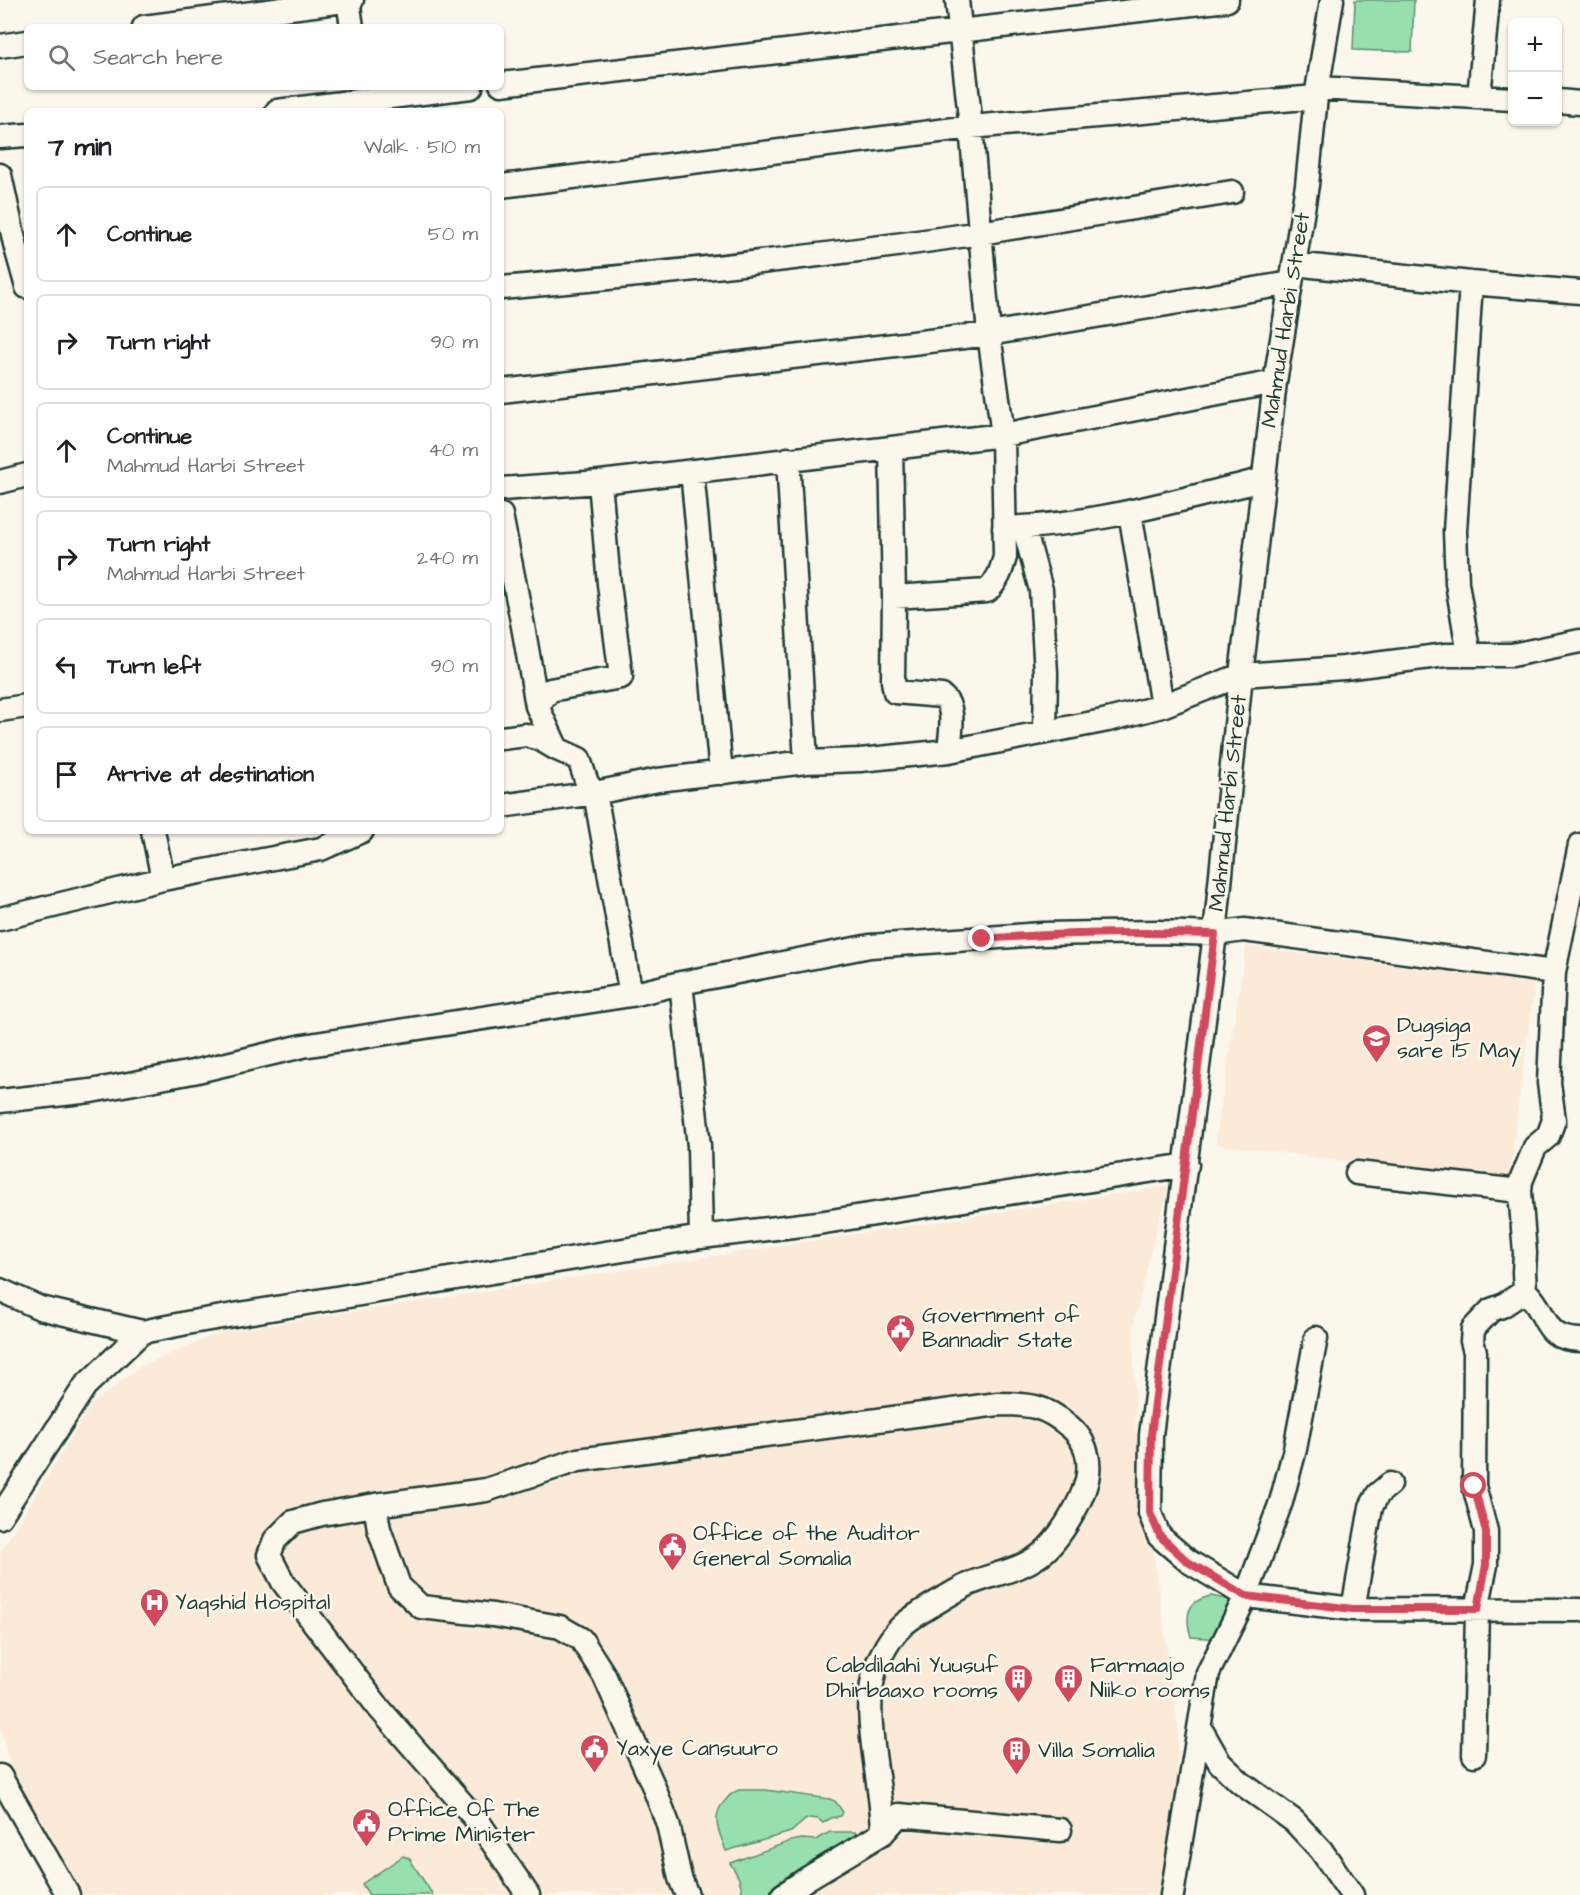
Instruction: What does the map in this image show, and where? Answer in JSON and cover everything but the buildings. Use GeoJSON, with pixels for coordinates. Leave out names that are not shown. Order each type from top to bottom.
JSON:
{"type":"FeatureCollection","features":[{"type":"Feature","properties":{"kind":"street"},"geometry":{"type":"LineString","coordinates":[[167,24],[349,0],[352,24]]}},
{"type":"Feature","properties":{"kind":"street"},"geometry":{"type":"LineString","coordinates":[[957,0],[971,127],[989,334],[1014,528],[1041,590],[1046,673],[1045,732]]}},
{"type":"Feature","properties":{"kind":"street"},"geometry":{"type":"LineString","coordinates":[[504,84],[1227,0]]}},
{"type":"Feature","properties":{"kind":"street","name":"Mahmud Harbi Street"},"geometry":{"type":"LineString","coordinates":[[1246,1596],[1188,1562],[1160,1536],[1150,1513],[1151,1435],[1215,934],[1240,675],[1262,480],[1275,382],[1307,185],[1317,92],[1332,0]]}},
{"type":"Feature","properties":{"kind":"street"},"geometry":{"type":"LineString","coordinates":[[1479,97],[1488,0]]}},
{"type":"Feature","properties":{"kind":"street"},"geometry":{"type":"LineString","coordinates":[[0,46],[24,42]]}},
{"type":"Feature","properties":{"kind":"street"},"geometry":{"type":"LineString","coordinates":[[298,108],[444,90]]}},
{"type":"Feature","properties":{"kind":"street"},"geometry":{"type":"LineString","coordinates":[[504,186],[971,127],[1317,92],[1508,99]]}},
{"type":"Feature","properties":{"kind":"street"},"geometry":{"type":"LineString","coordinates":[[1562,102],[1580,103]]}},
{"type":"Feature","properties":{"kind":"street"},"geometry":{"type":"LineString","coordinates":[[0,137],[24,135]]}},
{"type":"Feature","properties":{"kind":"street"},"geometry":{"type":"LineString","coordinates":[[0,176],[14,244],[24,277]]}},
{"type":"Feature","properties":{"kind":"street"},"geometry":{"type":"LineString","coordinates":[[504,288],[629,276],[980,233],[1232,192]]}},
{"type":"Feature","properties":{"kind":"street"},"geometry":{"type":"LineString","coordinates":[[504,391],[989,334],[1293,273],[1580,292]]}},
{"type":"Feature","properties":{"kind":"street"},"geometry":{"type":"LineString","coordinates":[[1469,655],[1457,583],[1455,531],[1471,283]]}},
{"type":"Feature","properties":{"kind":"street"},"geometry":{"type":"LineString","coordinates":[[504,489],[600,482],[1003,435],[1275,382]]}},
{"type":"Feature","properties":{"kind":"street"},"geometry":{"type":"LineString","coordinates":[[891,448],[894,597],[892,681],[895,692],[942,696],[948,700],[952,711],[949,751]]}},
{"type":"Feature","properties":{"kind":"street"},"geometry":{"type":"LineString","coordinates":[[788,459],[806,762]]}},
{"type":"Feature","properties":{"kind":"street"},"geometry":{"type":"LineString","coordinates":[[692,471],[721,772]]}},
{"type":"Feature","properties":{"kind":"street"},"geometry":{"type":"LineString","coordinates":[[0,482],[24,476]]}},
{"type":"Feature","properties":{"kind":"street"},"geometry":{"type":"LineString","coordinates":[[1014,528],[1130,512],[1262,480]]}},
{"type":"Feature","properties":{"kind":"street"},"geometry":{"type":"LineString","coordinates":[[537,706],[550,690],[621,677],[609,584],[600,482]]}},
{"type":"Feature","properties":{"kind":"street"},"geometry":{"type":"LineString","coordinates":[[1130,512],[1162,706]]}},
{"type":"Feature","properties":{"kind":"street"},"geometry":{"type":"LineString","coordinates":[[894,597],[987,591],[994,585],[1000,574],[1014,528]]}},
{"type":"Feature","properties":{"kind":"street"},"geometry":{"type":"LineString","coordinates":[[504,530],[537,706],[557,749]]}},
{"type":"Feature","properties":{"kind":"street"},"geometry":{"type":"LineString","coordinates":[[504,806],[721,772],[806,762],[860,760],[949,751],[1108,720],[1162,706],[1240,675],[1344,668],[1446,655],[1512,655],[1580,641]]}},
{"type":"Feature","properties":{"kind":"street"},"geometry":{"type":"LineString","coordinates":[[0,710],[24,706]]}},
{"type":"Feature","properties":{"kind":"street"},"geometry":{"type":"LineString","coordinates":[[504,738],[526,735],[540,739],[579,759],[587,783],[595,793],[631,995]]}},
{"type":"Feature","properties":{"kind":"street"},"geometry":{"type":"LineString","coordinates":[[154,834],[163,879]]}},
{"type":"Feature","properties":{"kind":"street"},"geometry":{"type":"LineString","coordinates":[[0,919],[163,879],[321,849],[355,834]]}},
{"type":"Feature","properties":{"kind":"street"},"geometry":{"type":"LineString","coordinates":[[1580,845],[1554,972],[1549,1083],[1554,1120],[1548,1136],[1535,1147],[1521,1181],[1520,1191],[1526,1291],[1534,1298],[1551,1331],[1566,1339],[1580,1340]]}},
{"type":"Feature","properties":{"kind":"street"},"geometry":{"type":"LineString","coordinates":[[0,1101],[91,1091],[193,1072],[303,1046],[631,995],[870,946],[1042,934],[1158,932],[1215,934],[1244,930],[1554,972]]}},
{"type":"Feature","properties":{"kind":"street"},"geometry":{"type":"LineString","coordinates":[[681,983],[699,1146],[701,1237]]}},
{"type":"Feature","properties":{"kind":"street"},"geometry":{"type":"LineString","coordinates":[[0,1290],[40,1308],[142,1332],[701,1237],[818,1224],[1187,1165]]}},
{"type":"Feature","properties":{"kind":"street"},"geometry":{"type":"LineString","coordinates":[[1357,1173],[1520,1191]]}},
{"type":"Feature","properties":{"kind":"street"},"geometry":{"type":"LineString","coordinates":[[1474,1755],[1478,1609],[1486,1565],[1486,1532],[1474,1486],[1476,1352],[1472,1341],[1473,1329],[1491,1310],[1526,1291]]}},
{"type":"Feature","properties":{"kind":"street"},"geometry":{"type":"LineString","coordinates":[[0,1517],[85,1386],[142,1332]]}},
{"type":"Feature","properties":{"kind":"street"},"geometry":{"type":"LineString","coordinates":[[1172,1895],[1208,1672],[1246,1596],[1281,1502],[1295,1449],[1316,1338]]}},
{"type":"Feature","properties":{"kind":"street"},"geometry":{"type":"LineString","coordinates":[[528,1895],[480,1824],[379,1708],[283,1582],[269,1555],[275,1540],[293,1522],[322,1514],[375,1505],[486,1490],[578,1460],[998,1404],[1021,1404],[1042,1408],[1077,1432],[1082,1441],[1087,1456],[1088,1476],[1076,1509],[1060,1536],[1040,1556],[1010,1571],[969,1584],[904,1624],[890,1640],[880,1657],[872,1681],[870,1708],[884,1812],[884,1833]]}},
{"type":"Feature","properties":{"kind":"street"},"geometry":{"type":"LineString","coordinates":[[1353,1609],[1371,1507],[1378,1494],[1390,1484]]}},
{"type":"Feature","properties":{"kind":"street"},"geometry":{"type":"LineString","coordinates":[[375,1505],[379,1529],[399,1586],[421,1607],[494,1615],[560,1626],[581,1639],[604,1676],[653,1785],[668,1824],[680,1878],[687,1895]]}},
{"type":"Feature","properties":{"kind":"street"},"geometry":{"type":"LineString","coordinates":[[1246,1596],[1353,1609],[1580,1610]]}},
{"type":"Feature","properties":{"kind":"street"},"geometry":{"type":"LineString","coordinates":[[1200,1728],[1220,1763],[1241,1783],[1294,1821],[1321,1850],[1352,1895]]}},
{"type":"Feature","properties":{"kind":"street"},"geometry":{"type":"LineString","coordinates":[[0,1776],[68,1895]]}},
{"type":"Feature","properties":{"kind":"street"},"geometry":{"type":"LineString","coordinates":[[783,1895],[884,1833],[899,1815],[1060,1830]]}},
{"type":"Feature","properties":{"kind":"shaded area","name":"Dugsiga sare 15 May"},"geometry":{"type":"Polygon","coordinates":[[[1246,946],[1535,983],[1508,1182],[1215,1144],[1246,946]]]}},
{"type":"Feature","properties":{"kind":"shaded area"},"geometry":{"type":"Polygon","coordinates":[[[1169,1186],[1133,1328],[1136,1431],[1178,1726],[1176,1834],[1163,1895],[770,1895],[835,1850],[855,1832],[830,1832],[816,1840],[802,1839],[730,1863],[740,1878],[742,1895],[82,1895],[13,1779],[0,1725],[0,1552],[91,1405],[139,1367],[221,1332],[1169,1186]],[[739,1790],[805,1820],[810,1818],[825,1821],[837,1817],[812,1795],[766,1790],[739,1790]]]}},
{"type":"Feature","properties":{"kind":"green space"},"geometry":{"type":"Polygon","coordinates":[[[1355,0],[1414,0],[1412,52],[1353,50],[1355,0]]]}},
{"type":"Feature","properties":{"kind":"green space"},"geometry":{"type":"Polygon","coordinates":[[[1211,1596],[1232,1600],[1221,1639],[1191,1637],[1188,1622],[1189,1610],[1196,1602],[1211,1596]]]}},
{"type":"Feature","properties":{"kind":"green space"},"geometry":{"type":"Polygon","coordinates":[[[739,1790],[766,1790],[830,1799],[835,1801],[843,1812],[841,1816],[823,1823],[818,1819],[810,1818],[791,1832],[726,1851],[719,1832],[718,1814],[727,1798],[739,1790]]]}},
{"type":"Feature","properties":{"kind":"green space"},"geometry":{"type":"Polygon","coordinates":[[[830,1832],[855,1832],[857,1837],[770,1895],[742,1895],[739,1878],[730,1863],[791,1841],[816,1840],[830,1832]]]}},
{"type":"Feature","properties":{"kind":"green space"},"geometry":{"type":"Polygon","coordinates":[[[403,1856],[409,1858],[433,1895],[369,1895],[362,1884],[403,1856]]]}},
{"type":"Feature","properties":{"kind":"place","name":"Dugsiga sare 15 May"},"geometry":{"type":"Point","coordinates":[1376,1064]}},
{"type":"Feature","properties":{"kind":"place","name":"Government of Bannadir State"},"geometry":{"type":"Point","coordinates":[901,1354]}},
{"type":"Feature","properties":{"kind":"place","name":"Office of the Auditor General Somalia"},"geometry":{"type":"Point","coordinates":[672,1572]}},
{"type":"Feature","properties":{"kind":"place","name":"Yaqshid Hospital"},"geometry":{"type":"Point","coordinates":[154,1628]}},
{"type":"Feature","properties":{"kind":"place","name":"Cabdilaahi Yuusuf Dhirbaaxo rooms"},"geometry":{"type":"Point","coordinates":[1019,1704]}},
{"type":"Feature","properties":{"kind":"place","name":"Farmaajo Niiko rooms"},"geometry":{"type":"Point","coordinates":[1069,1704]}},
{"type":"Feature","properties":{"kind":"place","name":"Yaxye Cansuuro"},"geometry":{"type":"Point","coordinates":[595,1774]}},
{"type":"Feature","properties":{"kind":"place","name":"Villa Somalia"},"geometry":{"type":"Point","coordinates":[1017,1776]}},
{"type":"Feature","properties":{"kind":"place","name":"Office Of The Prime Minister"},"geometry":{"type":"Point","coordinates":[367,1848]}},
{"type":"Feature","properties":{"kind":"route"},"geometry":{"type":"LineString","coordinates":[[982,939],[1042,934],[1158,932],[1215,934],[1151,1435],[1150,1513],[1160,1536],[1188,1562],[1246,1596],[1353,1609],[1478,1609],[1486,1565],[1486,1532],[1474,1486]]}}]}
